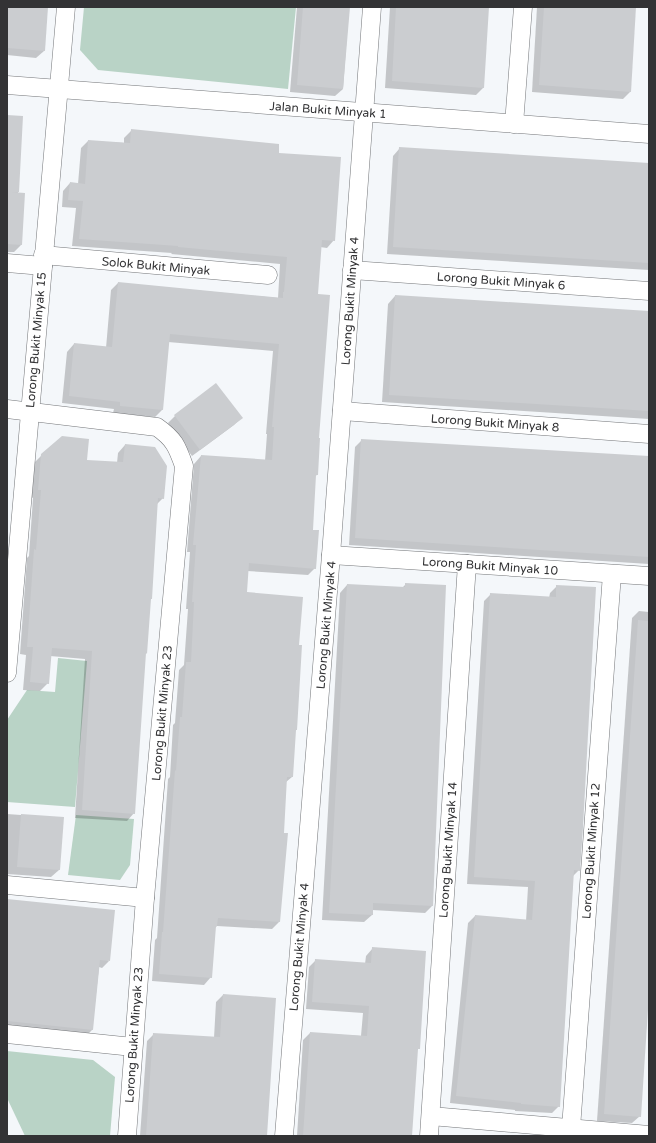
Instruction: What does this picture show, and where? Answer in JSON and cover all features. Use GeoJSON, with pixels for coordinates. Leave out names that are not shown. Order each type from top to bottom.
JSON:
{"type":"FeatureCollection","features":[{"type":"Feature","properties":{"kind":"street","name":"Lorong Bukit Minyak 15"},"geometry":{"type":"LineString","coordinates":[[7,673],[11,576],[30,411],[66,7]]}},
{"type":"Feature","properties":{"kind":"street","name":"Lorong Bukit Minyak 4"},"geometry":{"type":"LineString","coordinates":[[284,1136],[331,555],[372,7]]}},
{"type":"Feature","properties":{"kind":"street"},"geometry":{"type":"LineString","coordinates":[[514,124],[523,7]]}},
{"type":"Feature","properties":{"kind":"street","name":"Jalan Bukit Minyak 1"},"geometry":{"type":"LineString","coordinates":[[7,86],[649,134]]}},
{"type":"Feature","properties":{"kind":"street","name":"Solok Bukit Minyak"},"geometry":{"type":"LineString","coordinates":[[7,263],[43,261],[268,275]]}},
{"type":"Feature","properties":{"kind":"street","name":"Lorong Bukit Minyak 6"},"geometry":{"type":"LineString","coordinates":[[352,270],[649,291]]}},
{"type":"Feature","properties":{"kind":"street","name":"Lorong Bukit Minyak 23"},"geometry":{"type":"LineString","coordinates":[[7,409],[157,427],[169,436],[178,449],[184,466],[145,898],[127,1136]]}},
{"type":"Feature","properties":{"kind":"street","name":"Lorong Bukit Minyak 8"},"geometry":{"type":"LineString","coordinates":[[342,411],[649,434]]}},
{"type":"Feature","properties":{"kind":"street","name":"Lorong Bukit Minyak 10"},"geometry":{"type":"LineString","coordinates":[[331,555],[649,576]]}},
{"type":"Feature","properties":{"kind":"street","name":"Lorong Bukit Minyak 14"},"geometry":{"type":"LineString","coordinates":[[429,1136],[467,564]]}},
{"type":"Feature","properties":{"kind":"street","name":"Lorong Bukit Minyak 12"},"geometry":{"type":"LineString","coordinates":[[571,1128],[612,574]]}},
{"type":"Feature","properties":{"kind":"street"},"geometry":{"type":"LineString","coordinates":[[7,885],[145,898]]}},
{"type":"Feature","properties":{"kind":"street"},"geometry":{"type":"LineString","coordinates":[[7,1034],[133,1047]]}},
{"type":"Feature","properties":{"kind":"street"},"geometry":{"type":"LineString","coordinates":[[431,1116],[649,1135]]}},
{"type":"Feature","properties":{"kind":"green space"},"geometry":{"type":"Polygon","coordinates":[[[84,7],[296,7],[288,89],[98,70],[80,50],[84,7]]]}},
{"type":"Feature","properties":{"kind":"green space"},"geometry":{"type":"Polygon","coordinates":[[[58,658],[87,661],[75,807],[7,802],[7,720],[27,690],[55,692],[58,658]]]}},
{"type":"Feature","properties":{"kind":"green space"},"geometry":{"type":"Polygon","coordinates":[[[76,815],[134,819],[130,865],[120,880],[68,875],[76,815]]]}},
{"type":"Feature","properties":{"kind":"green space"},"geometry":{"type":"Polygon","coordinates":[[[7,1051],[93,1060],[115,1077],[110,1136],[25,1136],[7,1098],[7,1051]]]}},
{"type":"Feature","properties":{"kind":"building"},"geometry":{"type":"Polygon","coordinates":[[[7,7],[48,7],[45,51],[7,48],[7,7]]]}},
{"type":"Feature","properties":{"kind":"building"},"geometry":{"type":"Polygon","coordinates":[[[303,7],[350,7],[343,89],[297,85],[303,7]]]}},
{"type":"Feature","properties":{"kind":"building"},"geometry":{"type":"Polygon","coordinates":[[[396,7],[489,7],[484,88],[392,81],[396,7]]]}},
{"type":"Feature","properties":{"kind":"building"},"geometry":{"type":"Polygon","coordinates":[[[544,7],[636,7],[631,92],[539,85],[544,7]]]}},
{"type":"Feature","properties":{"kind":"building"},"geometry":{"type":"Polygon","coordinates":[[[7,115],[23,116],[19,192],[12,192],[25,193],[22,245],[7,244],[7,115]]]}},
{"type":"Feature","properties":{"kind":"building"},"geometry":{"type":"Polygon","coordinates":[[[131,129],[279,144],[279,153],[341,157],[335,241],[322,240],[318,294],[330,295],[313,530],[319,530],[316,569],[249,563],[247,592],[303,597],[299,645],[302,645],[297,730],[293,777],[287,777],[284,833],[288,833],[280,922],[218,918],[212,978],[159,974],[180,717],[182,717],[186,662],[191,662],[194,602],[192,602],[196,545],[193,545],[201,455],[272,460],[274,427],[272,427],[279,344],[170,334],[163,410],[120,406],[120,402],[69,396],[74,343],[112,347],[118,282],[283,298],[287,257],[178,246],[79,239],[83,201],[68,200],[70,182],[85,184],[88,140],[130,143],[131,129]]]}},
{"type":"Feature","properties":{"kind":"building"},"geometry":{"type":"Polygon","coordinates":[[[399,147],[649,163],[649,263],[393,247],[399,147]]]}},
{"type":"Feature","properties":{"kind":"building"},"geometry":{"type":"Polygon","coordinates":[[[395,295],[649,311],[649,411],[389,395],[395,295]]]}},
{"type":"Feature","properties":{"kind":"building"},"geometry":{"type":"Polygon","coordinates":[[[216,383],[243,418],[200,450],[174,415],[216,383]]]}},
{"type":"Feature","properties":{"kind":"building"},"geometry":{"type":"Polygon","coordinates":[[[62,436],[89,439],[87,460],[123,462],[125,444],[155,447],[167,466],[164,499],[158,498],[152,599],[147,654],[146,653],[135,814],[82,810],[92,651],[52,648],[49,684],[30,682],[33,647],[27,647],[34,549],[36,550],[41,490],[38,490],[41,454],[62,436]]]}},
{"type":"Feature","properties":{"kind":"building"},"geometry":{"type":"Polygon","coordinates":[[[361,439],[649,456],[649,557],[355,538],[361,439]]]}},
{"type":"Feature","properties":{"kind":"building"},"geometry":{"type":"Polygon","coordinates":[[[405,583],[446,585],[433,906],[373,903],[373,915],[329,913],[347,584],[405,587],[405,583]]]}},
{"type":"Feature","properties":{"kind":"building"},"geometry":{"type":"Polygon","coordinates":[[[556,585],[596,587],[580,871],[574,870],[560,1107],[456,1096],[475,915],[532,920],[535,881],[474,877],[490,593],[556,597],[556,585]]]}},
{"type":"Feature","properties":{"kind":"building"},"geometry":{"type":"Polygon","coordinates":[[[638,620],[649,621],[649,994],[641,1117],[604,1114],[638,620]]]}},
{"type":"Feature","properties":{"kind":"building"},"geometry":{"type":"Polygon","coordinates":[[[21,814],[64,817],[60,870],[17,867],[21,814]]]}},
{"type":"Feature","properties":{"kind":"building"},"geometry":{"type":"Polygon","coordinates":[[[7,899],[115,910],[110,961],[100,960],[93,1030],[7,1021],[7,899]]]}},
{"type":"Feature","properties":{"kind":"building"},"geometry":{"type":"Polygon","coordinates":[[[372,947],[426,951],[420,1049],[418,1049],[412,1136],[303,1136],[310,1032],[367,1036],[369,1006],[312,1002],[315,959],[371,963],[372,947]]]}},
{"type":"Feature","properties":{"kind":"building"},"geometry":{"type":"Polygon","coordinates":[[[223,994],[276,998],[267,1136],[146,1136],[153,1033],[220,1037],[223,994]]]}}]}
